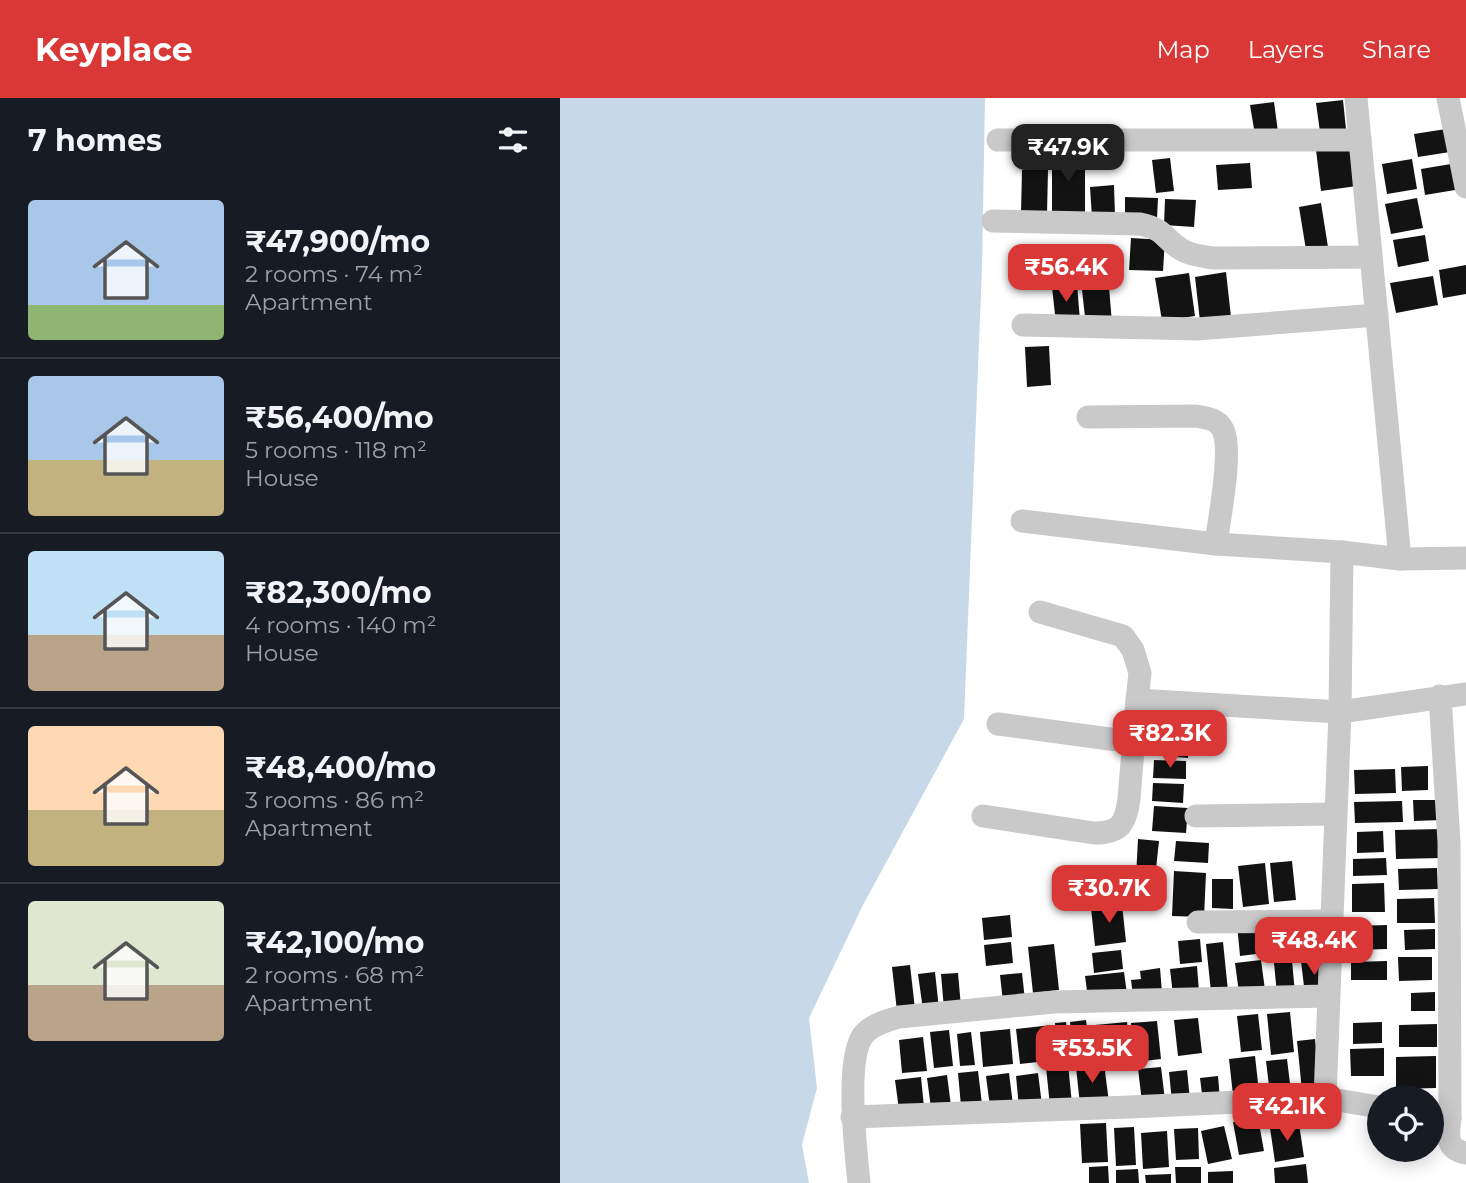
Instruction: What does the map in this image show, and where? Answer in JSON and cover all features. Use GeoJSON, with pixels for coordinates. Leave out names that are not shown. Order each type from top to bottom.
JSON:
{"type":"FeatureCollection","features":[{"type":"Feature","properties":{"kind":"street"},"geometry":{"type":"LineString","coordinates":[[1356,98],[1400,559]]}},
{"type":"Feature","properties":{"kind":"street"},"geometry":{"type":"LineString","coordinates":[[1448,98],[1466,187]]}},
{"type":"Feature","properties":{"kind":"street"},"geometry":{"type":"LineString","coordinates":[[998,140],[1360,140]]}},
{"type":"Feature","properties":{"kind":"street"},"geometry":{"type":"LineString","coordinates":[[993,221],[1140,224],[1157,228],[1192,255],[1214,258],[1371,257]]}},
{"type":"Feature","properties":{"kind":"street"},"geometry":{"type":"LineString","coordinates":[[1023,325],[1197,329],[1377,315]]}},
{"type":"Feature","properties":{"kind":"street"},"geometry":{"type":"LineString","coordinates":[[1088,417],[1195,416],[1212,419],[1223,428],[1227,442],[1216,544]]}},
{"type":"Feature","properties":{"kind":"street"},"geometry":{"type":"LineString","coordinates":[[1022,521],[1216,544],[1342,551],[1400,559],[1466,558]]}},
{"type":"Feature","properties":{"kind":"street"},"geometry":{"type":"LineString","coordinates":[[1325,1098],[1340,712],[1342,551]]}},
{"type":"Feature","properties":{"kind":"street"},"geometry":{"type":"LineString","coordinates":[[983,816],[1094,834],[1108,833],[1119,828],[1127,816],[1140,673],[1133,650],[1123,636],[1040,612]]}},
{"type":"Feature","properties":{"kind":"street"},"geometry":{"type":"LineString","coordinates":[[1137,700],[1340,712],[1466,694]]}},
{"type":"Feature","properties":{"kind":"street"},"geometry":{"type":"LineString","coordinates":[[1440,696],[1458,840],[1443,1085]]}},
{"type":"Feature","properties":{"kind":"street"},"geometry":{"type":"LineString","coordinates":[[998,724],[1132,742]]}},
{"type":"Feature","properties":{"kind":"street"},"geometry":{"type":"LineString","coordinates":[[1196,816],[1335,814]]}},
{"type":"Feature","properties":{"kind":"street"},"geometry":{"type":"LineString","coordinates":[[1198,922],[1331,921]]}},
{"type":"Feature","properties":{"kind":"street"},"geometry":{"type":"LineString","coordinates":[[859,1183],[852,1117],[856,1049],[864,1033],[883,1022],[900,1017],[1054,1002],[1328,996]]}},
{"type":"Feature","properties":{"kind":"street"},"geometry":{"type":"LineString","coordinates":[[852,1117],[1325,1098],[1367,1105]]}},
{"type":"Feature","properties":{"kind":"street"},"geometry":{"type":"LineString","coordinates":[[1444,1126],[1451,1146],[1466,1153]]}},
{"type":"Feature","properties":{"kind":"water"},"geometry":{"type":"Polygon","coordinates":[[[560,98],[985,98],[982,268],[964,719],[863,905],[809,1018],[817,1088],[802,1145],[809,1183],[560,1183],[560,98]]]}},
{"type":"Feature","properties":{"kind":"building"},"geometry":{"type":"Polygon","coordinates":[[[1343,100],[1346,129],[1320,132],[1316,103],[1343,100]]]}},
{"type":"Feature","properties":{"kind":"building"},"geometry":{"type":"Polygon","coordinates":[[[1274,102],[1278,132],[1255,135],[1250,105],[1274,102]]]}},
{"type":"Feature","properties":{"kind":"building"},"geometry":{"type":"Polygon","coordinates":[[[1446,129],[1450,152],[1418,157],[1414,134],[1446,129]]]}},
{"type":"Feature","properties":{"kind":"building"},"geometry":{"type":"Polygon","coordinates":[[[1352,146],[1357,186],[1321,191],[1316,150],[1352,146]]]}},
{"type":"Feature","properties":{"kind":"building"},"geometry":{"type":"Polygon","coordinates":[[[1052,155],[1085,155],[1085,212],[1052,213],[1052,155]]]}},
{"type":"Feature","properties":{"kind":"building"},"geometry":{"type":"Polygon","coordinates":[[[1170,158],[1174,191],[1156,193],[1152,160],[1170,158]]]}},
{"type":"Feature","properties":{"kind":"building"},"geometry":{"type":"Polygon","coordinates":[[[1412,159],[1417,189],[1387,194],[1382,164],[1412,159]]]}},
{"type":"Feature","properties":{"kind":"building"},"geometry":{"type":"Polygon","coordinates":[[[1250,163],[1252,188],[1218,190],[1216,165],[1250,163]]]}},
{"type":"Feature","properties":{"kind":"building"},"geometry":{"type":"Polygon","coordinates":[[[1457,163],[1461,189],[1425,195],[1421,169],[1457,163]]]}},
{"type":"Feature","properties":{"kind":"building"},"geometry":{"type":"Polygon","coordinates":[[[1022,170],[1048,170],[1047,214],[1021,213],[1022,170]]]}},
{"type":"Feature","properties":{"kind":"building"},"geometry":{"type":"Polygon","coordinates":[[[1114,185],[1115,216],[1092,218],[1090,187],[1114,185]]]}},
{"type":"Feature","properties":{"kind":"building"},"geometry":{"type":"Polygon","coordinates":[[[1125,197],[1158,198],[1157,219],[1125,218],[1125,197]]]}},
{"type":"Feature","properties":{"kind":"building"},"geometry":{"type":"Polygon","coordinates":[[[1417,198],[1423,228],[1391,234],[1385,204],[1417,198]]]}},
{"type":"Feature","properties":{"kind":"building"},"geometry":{"type":"Polygon","coordinates":[[[1165,199],[1196,200],[1194,227],[1164,225],[1165,199]]]}},
{"type":"Feature","properties":{"kind":"building"},"geometry":{"type":"Polygon","coordinates":[[[1321,203],[1328,247],[1306,250],[1299,207],[1321,203]]]}},
{"type":"Feature","properties":{"kind":"building"},"geometry":{"type":"Polygon","coordinates":[[[1425,235],[1429,261],[1398,267],[1393,240],[1425,235]]]}},
{"type":"Feature","properties":{"kind":"building"},"geometry":{"type":"Polygon","coordinates":[[[1131,238],[1165,240],[1163,271],[1129,270],[1131,238]]]}},
{"type":"Feature","properties":{"kind":"building"},"geometry":{"type":"Polygon","coordinates":[[[1466,265],[1466,294],[1443,298],[1439,270],[1466,265]]]}},
{"type":"Feature","properties":{"kind":"building"},"geometry":{"type":"Polygon","coordinates":[[[1226,272],[1231,317],[1200,321],[1195,277],[1226,272]]]}},
{"type":"Feature","properties":{"kind":"building"},"geometry":{"type":"Polygon","coordinates":[[[1189,273],[1195,316],[1162,321],[1155,278],[1189,273]]]}},
{"type":"Feature","properties":{"kind":"building"},"geometry":{"type":"Polygon","coordinates":[[[1433,276],[1438,305],[1396,313],[1390,283],[1433,276]]]}},
{"type":"Feature","properties":{"kind":"building"},"geometry":{"type":"Polygon","coordinates":[[[1077,284],[1080,321],[1056,324],[1052,287],[1077,284]]]}},
{"type":"Feature","properties":{"kind":"building"},"geometry":{"type":"Polygon","coordinates":[[[1109,287],[1112,323],[1086,326],[1082,290],[1109,287]]]}},
{"type":"Feature","properties":{"kind":"building"},"geometry":{"type":"Polygon","coordinates":[[[1049,346],[1051,385],[1027,387],[1025,347],[1049,346]]]}},
{"type":"Feature","properties":{"kind":"building"},"geometry":{"type":"Polygon","coordinates":[[[1156,732],[1190,735],[1188,758],[1154,755],[1156,732]]]}},
{"type":"Feature","properties":{"kind":"building"},"geometry":{"type":"Polygon","coordinates":[[[1154,760],[1186,761],[1186,779],[1153,778],[1154,760]]]}},
{"type":"Feature","properties":{"kind":"building"},"geometry":{"type":"Polygon","coordinates":[[[1428,766],[1428,790],[1402,791],[1401,767],[1428,766]]]}},
{"type":"Feature","properties":{"kind":"building"},"geometry":{"type":"Polygon","coordinates":[[[1395,769],[1396,793],[1355,794],[1354,770],[1395,769]]]}},
{"type":"Feature","properties":{"kind":"building"},"geometry":{"type":"Polygon","coordinates":[[[1153,783],[1184,784],[1183,803],[1152,801],[1153,783]]]}},
{"type":"Feature","properties":{"kind":"building"},"geometry":{"type":"Polygon","coordinates":[[[1413,800],[1442,800],[1442,820],[1414,821],[1413,800]]]}},
{"type":"Feature","properties":{"kind":"building"},"geometry":{"type":"Polygon","coordinates":[[[1402,801],[1403,822],[1355,823],[1354,802],[1402,801]]]}},
{"type":"Feature","properties":{"kind":"building"},"geometry":{"type":"Polygon","coordinates":[[[1154,806],[1188,808],[1186,833],[1152,831],[1154,806]]]}},
{"type":"Feature","properties":{"kind":"building"},"geometry":{"type":"Polygon","coordinates":[[[1442,829],[1442,858],[1396,859],[1395,830],[1442,829]]]}},
{"type":"Feature","properties":{"kind":"building"},"geometry":{"type":"Polygon","coordinates":[[[1383,831],[1384,852],[1357,853],[1357,832],[1383,831]]]}},
{"type":"Feature","properties":{"kind":"building"},"geometry":{"type":"Polygon","coordinates":[[[1138,839],[1159,841],[1155,878],[1136,877],[1138,839]]]}},
{"type":"Feature","properties":{"kind":"building"},"geometry":{"type":"Polygon","coordinates":[[[1176,841],[1209,843],[1208,863],[1174,861],[1176,841]]]}},
{"type":"Feature","properties":{"kind":"building"},"geometry":{"type":"Polygon","coordinates":[[[1386,858],[1387,875],[1353,876],[1353,859],[1386,858]]]}},
{"type":"Feature","properties":{"kind":"building"},"geometry":{"type":"Polygon","coordinates":[[[1292,861],[1296,900],[1274,902],[1270,863],[1292,861]]]}},
{"type":"Feature","properties":{"kind":"building"},"geometry":{"type":"Polygon","coordinates":[[[1265,863],[1269,904],[1243,907],[1238,866],[1265,863]]]}},
{"type":"Feature","properties":{"kind":"building"},"geometry":{"type":"Polygon","coordinates":[[[1437,868],[1438,889],[1399,890],[1398,869],[1437,868]]]}},
{"type":"Feature","properties":{"kind":"building"},"geometry":{"type":"Polygon","coordinates":[[[1174,871],[1206,873],[1204,917],[1172,916],[1174,871]]]}},
{"type":"Feature","properties":{"kind":"building"},"geometry":{"type":"Polygon","coordinates":[[[1212,879],[1233,879],[1233,909],[1212,908],[1212,879]]]}},
{"type":"Feature","properties":{"kind":"building"},"geometry":{"type":"Polygon","coordinates":[[[1384,883],[1385,912],[1352,912],[1352,884],[1384,883]]]}},
{"type":"Feature","properties":{"kind":"building"},"geometry":{"type":"Polygon","coordinates":[[[1434,898],[1435,923],[1397,923],[1397,899],[1434,898]]]}},
{"type":"Feature","properties":{"kind":"building"},"geometry":{"type":"Polygon","coordinates":[[[1122,904],[1126,942],[1095,946],[1091,908],[1122,904]]]}},
{"type":"Feature","properties":{"kind":"building"},"geometry":{"type":"Polygon","coordinates":[[[1010,915],[1012,937],[984,940],[982,918],[1010,915]]]}},
{"type":"Feature","properties":{"kind":"building"},"geometry":{"type":"Polygon","coordinates":[[[1261,921],[1264,953],[1240,956],[1237,924],[1261,921]]]}},
{"type":"Feature","properties":{"kind":"building"},"geometry":{"type":"Polygon","coordinates":[[[1291,924],[1295,955],[1275,957],[1271,926],[1291,924]]]}},
{"type":"Feature","properties":{"kind":"building"},"geometry":{"type":"Polygon","coordinates":[[[1320,925],[1323,953],[1303,955],[1300,927],[1320,925]]]}},
{"type":"Feature","properties":{"kind":"building"},"geometry":{"type":"Polygon","coordinates":[[[1387,925],[1387,949],[1354,950],[1354,926],[1387,925]]]}},
{"type":"Feature","properties":{"kind":"building"},"geometry":{"type":"Polygon","coordinates":[[[1435,929],[1435,949],[1405,950],[1404,930],[1435,929]]]}},
{"type":"Feature","properties":{"kind":"building"},"geometry":{"type":"Polygon","coordinates":[[[1200,939],[1202,962],[1180,964],[1178,941],[1200,939]]]}},
{"type":"Feature","properties":{"kind":"building"},"geometry":{"type":"Polygon","coordinates":[[[1011,942],[1013,963],[986,966],[984,945],[1011,942]]]}},
{"type":"Feature","properties":{"kind":"building"},"geometry":{"type":"Polygon","coordinates":[[[1223,942],[1228,991],[1211,992],[1206,944],[1223,942]]]}},
{"type":"Feature","properties":{"kind":"building"},"geometry":{"type":"Polygon","coordinates":[[[1054,944],[1059,990],[1033,993],[1028,947],[1054,944]]]}},
{"type":"Feature","properties":{"kind":"building"},"geometry":{"type":"Polygon","coordinates":[[[1121,950],[1123,969],[1094,973],[1092,953],[1121,950]]]}},
{"type":"Feature","properties":{"kind":"building"},"geometry":{"type":"Polygon","coordinates":[[[1398,957],[1432,957],[1432,980],[1399,981],[1398,957]]]}},
{"type":"Feature","properties":{"kind":"building"},"geometry":{"type":"Polygon","coordinates":[[[1323,959],[1326,993],[1305,995],[1301,961],[1323,959]]]}},
{"type":"Feature","properties":{"kind":"building"},"geometry":{"type":"Polygon","coordinates":[[[1261,960],[1265,990],[1239,993],[1235,963],[1261,960]]]}},
{"type":"Feature","properties":{"kind":"building"},"geometry":{"type":"Polygon","coordinates":[[[1292,961],[1295,993],[1277,995],[1274,963],[1292,961]]]}},
{"type":"Feature","properties":{"kind":"building"},"geometry":{"type":"Polygon","coordinates":[[[1387,961],[1387,980],[1351,980],[1351,962],[1387,961]]]}},
{"type":"Feature","properties":{"kind":"building"},"geometry":{"type":"Polygon","coordinates":[[[910,965],[915,1009],[897,1011],[892,967],[910,965]]]}},
{"type":"Feature","properties":{"kind":"building"},"geometry":{"type":"Polygon","coordinates":[[[1197,966],[1199,992],[1173,995],[1170,969],[1197,966]]]}},
{"type":"Feature","properties":{"kind":"building"},"geometry":{"type":"Polygon","coordinates":[[[1160,968],[1162,992],[1133,996],[1131,980],[1141,979],[1140,971],[1160,968]]]}},
{"type":"Feature","properties":{"kind":"building"},"geometry":{"type":"Polygon","coordinates":[[[935,972],[939,1009],[923,1010],[918,974],[935,972]]]}},
{"type":"Feature","properties":{"kind":"building"},"geometry":{"type":"Polygon","coordinates":[[[1124,972],[1127,994],[1088,998],[1085,976],[1124,972]]]}},
{"type":"Feature","properties":{"kind":"building"},"geometry":{"type":"Polygon","coordinates":[[[958,973],[961,1007],[944,1009],[941,974],[958,973]]]}},
{"type":"Feature","properties":{"kind":"building"},"geometry":{"type":"Polygon","coordinates":[[[1022,973],[1025,1000],[1003,1002],[1000,975],[1022,973]]]}},
{"type":"Feature","properties":{"kind":"building"},"geometry":{"type":"Polygon","coordinates":[[[1435,992],[1435,1011],[1411,1011],[1411,993],[1435,992]]]}},
{"type":"Feature","properties":{"kind":"building"},"geometry":{"type":"Polygon","coordinates":[[[1290,1012],[1294,1052],[1271,1055],[1267,1014],[1290,1012]]]}},
{"type":"Feature","properties":{"kind":"building"},"geometry":{"type":"Polygon","coordinates":[[[1258,1014],[1262,1050],[1241,1052],[1237,1016],[1258,1014]]]}},
{"type":"Feature","properties":{"kind":"building"},"geometry":{"type":"Polygon","coordinates":[[[1198,1018],[1202,1053],[1178,1056],[1174,1020],[1198,1018]]]}},
{"type":"Feature","properties":{"kind":"building"},"geometry":{"type":"Polygon","coordinates":[[[1086,1020],[1091,1060],[1074,1062],[1070,1022],[1086,1020]]]}},
{"type":"Feature","properties":{"kind":"building"},"geometry":{"type":"Polygon","coordinates":[[[1157,1021],[1161,1059],[1135,1062],[1131,1023],[1157,1021]]]}},
{"type":"Feature","properties":{"kind":"building"},"geometry":{"type":"Polygon","coordinates":[[[1066,1022],[1070,1058],[1059,1059],[1055,1023],[1066,1022]]]}},
{"type":"Feature","properties":{"kind":"building"},"geometry":{"type":"Polygon","coordinates":[[[1127,1022],[1131,1058],[1099,1062],[1095,1025],[1127,1022]]]}},
{"type":"Feature","properties":{"kind":"building"},"geometry":{"type":"Polygon","coordinates":[[[1382,1022],[1382,1043],[1353,1044],[1353,1023],[1382,1022]]]}},
{"type":"Feature","properties":{"kind":"building"},"geometry":{"type":"Polygon","coordinates":[[[1437,1024],[1437,1047],[1399,1047],[1399,1025],[1437,1024]]]}},
{"type":"Feature","properties":{"kind":"building"},"geometry":{"type":"Polygon","coordinates":[[[1052,1025],[1056,1060],[1020,1064],[1016,1029],[1052,1025]]]}},
{"type":"Feature","properties":{"kind":"building"},"geometry":{"type":"Polygon","coordinates":[[[1010,1029],[1013,1064],[983,1067],[980,1032],[1010,1029]]]}},
{"type":"Feature","properties":{"kind":"building"},"geometry":{"type":"Polygon","coordinates":[[[949,1030],[953,1066],[934,1068],[930,1032],[949,1030]]]}},
{"type":"Feature","properties":{"kind":"building"},"geometry":{"type":"Polygon","coordinates":[[[971,1032],[975,1065],[960,1066],[957,1034],[971,1032]]]}},
{"type":"Feature","properties":{"kind":"building"},"geometry":{"type":"Polygon","coordinates":[[[923,1037],[927,1071],[902,1073],[899,1040],[923,1037]]]}},
{"type":"Feature","properties":{"kind":"building"},"geometry":{"type":"Polygon","coordinates":[[[1315,1039],[1321,1089],[1302,1091],[1297,1041],[1315,1039]]]}},
{"type":"Feature","properties":{"kind":"building"},"geometry":{"type":"Polygon","coordinates":[[[1384,1048],[1384,1076],[1351,1076],[1350,1049],[1384,1048]]]}},
{"type":"Feature","properties":{"kind":"building"},"geometry":{"type":"Polygon","coordinates":[[[1255,1056],[1259,1092],[1233,1095],[1229,1059],[1255,1056]]]}},
{"type":"Feature","properties":{"kind":"building"},"geometry":{"type":"Polygon","coordinates":[[[1436,1056],[1436,1085],[1396,1085],[1396,1057],[1436,1056]]]}},
{"type":"Feature","properties":{"kind":"building"},"geometry":{"type":"Polygon","coordinates":[[[1287,1059],[1291,1092],[1270,1094],[1266,1061],[1287,1059]]]}},
{"type":"Feature","properties":{"kind":"building"},"geometry":{"type":"Polygon","coordinates":[[[1068,1064],[1072,1104],[1050,1106],[1046,1067],[1068,1064]]]}},
{"type":"Feature","properties":{"kind":"building"},"geometry":{"type":"Polygon","coordinates":[[[1104,1064],[1109,1102],[1080,1105],[1076,1067],[1104,1064]]]}},
{"type":"Feature","properties":{"kind":"building"},"geometry":{"type":"Polygon","coordinates":[[[1161,1067],[1165,1100],[1142,1102],[1138,1069],[1161,1067]]]}},
{"type":"Feature","properties":{"kind":"building"},"geometry":{"type":"Polygon","coordinates":[[[1187,1070],[1190,1100],[1172,1102],[1169,1072],[1187,1070]]]}},
{"type":"Feature","properties":{"kind":"building"},"geometry":{"type":"Polygon","coordinates":[[[978,1071],[982,1104],[961,1106],[958,1073],[978,1071]]]}},
{"type":"Feature","properties":{"kind":"building"},"geometry":{"type":"Polygon","coordinates":[[[1009,1073],[1013,1105],[990,1107],[986,1076],[1009,1073]]]}},
{"type":"Feature","properties":{"kind":"building"},"geometry":{"type":"Polygon","coordinates":[[[1038,1073],[1042,1105],[1019,1108],[1016,1076],[1038,1073]]]}},
{"type":"Feature","properties":{"kind":"building"},"geometry":{"type":"Polygon","coordinates":[[[947,1075],[951,1106],[931,1108],[927,1078],[947,1075]]]}},
{"type":"Feature","properties":{"kind":"building"},"geometry":{"type":"Polygon","coordinates":[[[1218,1076],[1220,1100],[1203,1102],[1200,1078],[1218,1076]]]}},
{"type":"Feature","properties":{"kind":"building"},"geometry":{"type":"Polygon","coordinates":[[[921,1077],[924,1107],[899,1110],[895,1080],[921,1077]]]}},
{"type":"Feature","properties":{"kind":"building"},"geometry":{"type":"Polygon","coordinates":[[[1258,1118],[1264,1151],[1239,1155],[1233,1122],[1258,1118]]]}},
{"type":"Feature","properties":{"kind":"building"},"geometry":{"type":"Polygon","coordinates":[[[1106,1123],[1108,1162],[1082,1163],[1080,1124],[1106,1123]]]}},
{"type":"Feature","properties":{"kind":"building"},"geometry":{"type":"Polygon","coordinates":[[[1299,1124],[1304,1157],[1275,1162],[1270,1128],[1299,1124]]]}},
{"type":"Feature","properties":{"kind":"building"},"geometry":{"type":"Polygon","coordinates":[[[1224,1126],[1232,1159],[1208,1164],[1201,1131],[1224,1126]]]}},
{"type":"Feature","properties":{"kind":"building"},"geometry":{"type":"Polygon","coordinates":[[[1134,1127],[1136,1165],[1116,1166],[1114,1128],[1134,1127]]]}},
{"type":"Feature","properties":{"kind":"building"},"geometry":{"type":"Polygon","coordinates":[[[1198,1128],[1199,1159],[1176,1160],[1174,1129],[1198,1128]]]}},
{"type":"Feature","properties":{"kind":"building"},"geometry":{"type":"Polygon","coordinates":[[[1167,1131],[1169,1167],[1143,1169],[1141,1133],[1167,1131]]]}},
{"type":"Feature","properties":{"kind":"building"},"geometry":{"type":"Polygon","coordinates":[[[1306,1164],[1308,1183],[1275,1183],[1274,1168],[1306,1164]]]}},
{"type":"Feature","properties":{"kind":"building"},"geometry":{"type":"Polygon","coordinates":[[[1108,1166],[1109,1183],[1089,1183],[1089,1167],[1108,1166]]]}},
{"type":"Feature","properties":{"kind":"building"},"geometry":{"type":"Polygon","coordinates":[[[1175,1167],[1201,1167],[1201,1183],[1176,1183],[1175,1167]]]}},
{"type":"Feature","properties":{"kind":"building"},"geometry":{"type":"Polygon","coordinates":[[[1138,1169],[1139,1183],[1116,1183],[1116,1170],[1138,1169]]]}},
{"type":"Feature","properties":{"kind":"building"},"geometry":{"type":"Polygon","coordinates":[[[1233,1171],[1233,1183],[1208,1183],[1208,1172],[1233,1171]]]}},
{"type":"Feature","properties":{"kind":"building"},"geometry":{"type":"Polygon","coordinates":[[[1171,1174],[1171,1183],[1146,1183],[1145,1175],[1171,1174]]]}}]}
